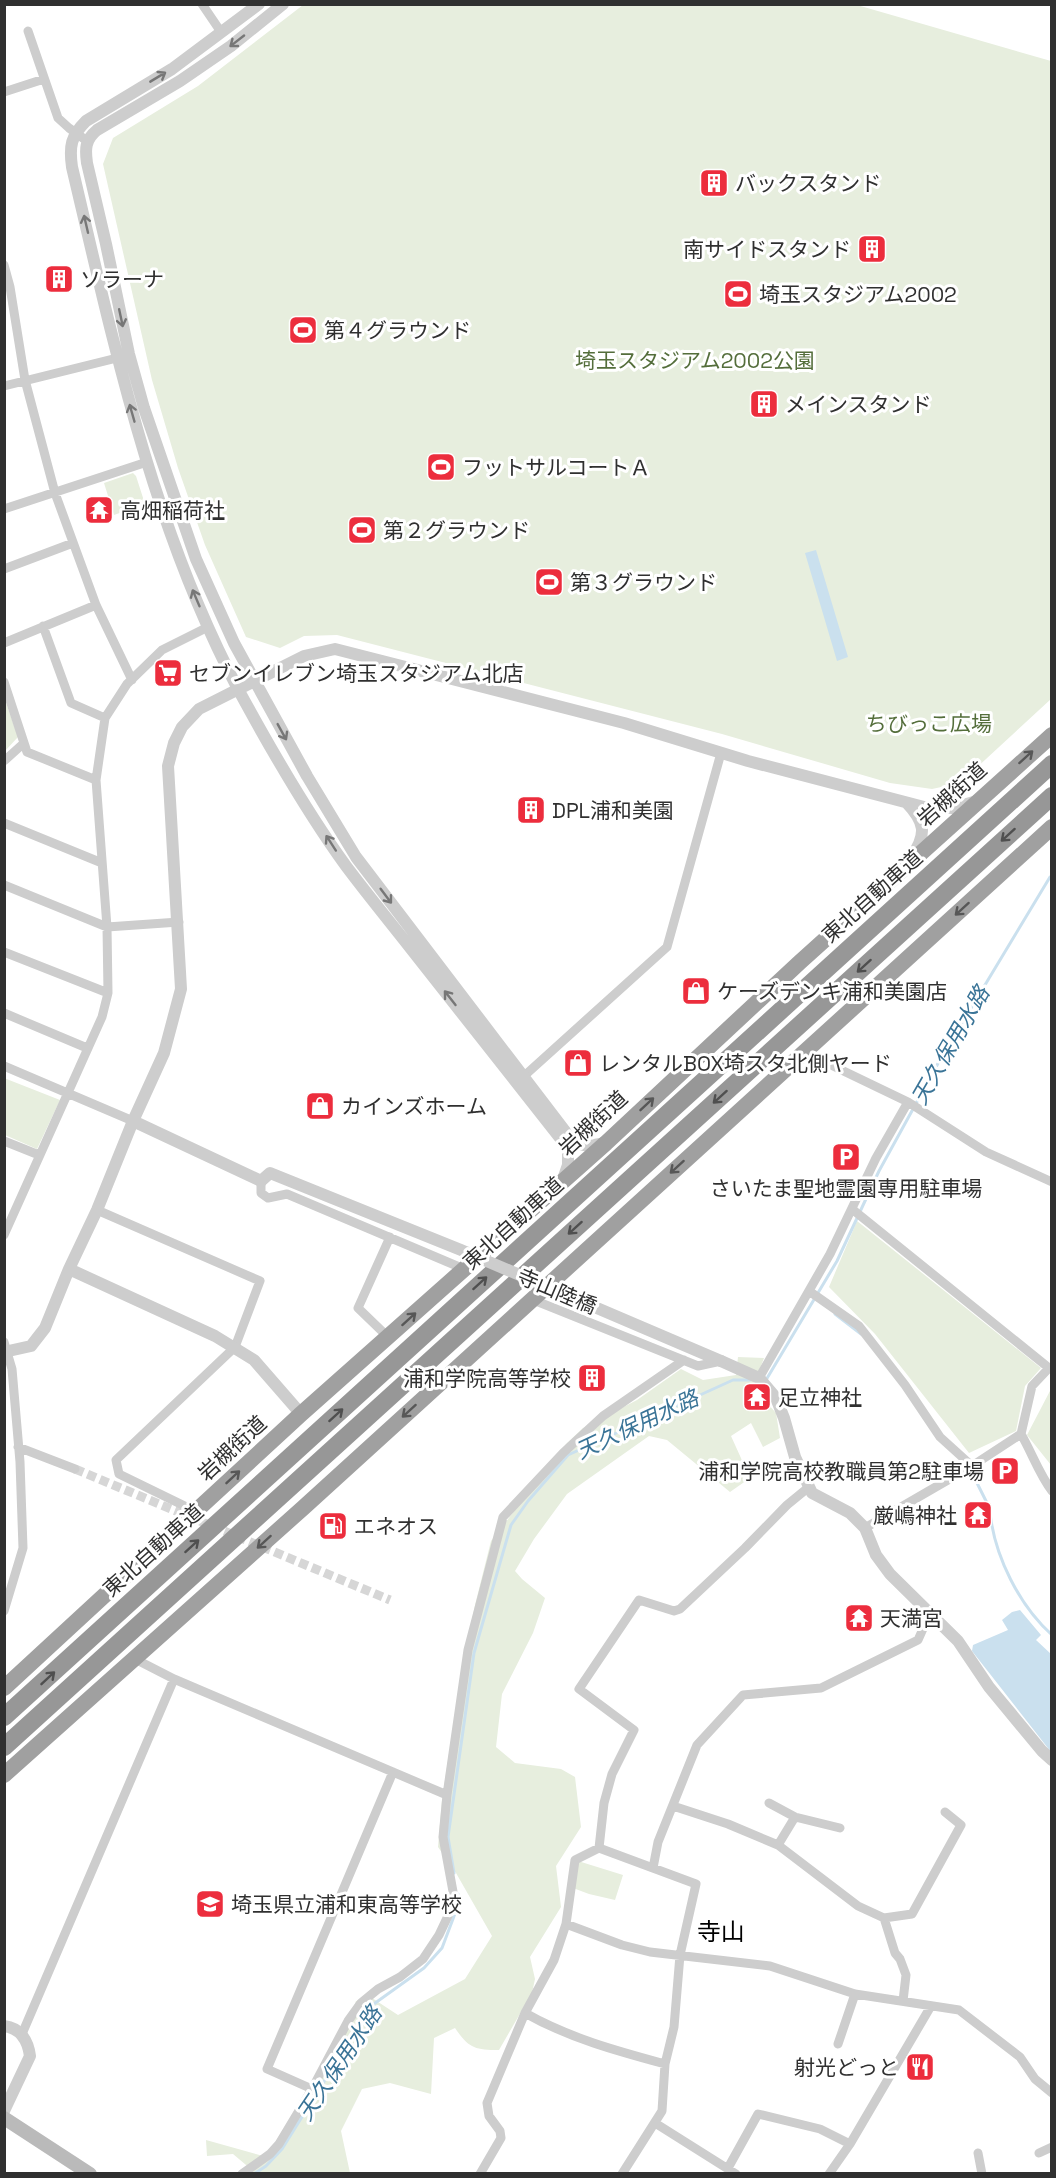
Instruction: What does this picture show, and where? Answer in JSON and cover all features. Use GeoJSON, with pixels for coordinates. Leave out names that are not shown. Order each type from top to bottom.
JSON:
{"type":"FeatureCollection","features":[{"type":"Feature","properties":{"kind":"highway","name":"岩槻街道"},"geometry":{"type":"LineString","coordinates":[[4,1688],[301,1414],[606,1143],[791,969],[1052,735]]}},
{"type":"Feature","properties":{"kind":"highway","name":"東北自動車道"},"geometry":{"type":"LineString","coordinates":[[4,1717],[1052,764]]}},
{"type":"Feature","properties":{"kind":"highway"},"geometry":{"type":"LineString","coordinates":[[4,1747],[1052,796]]}},
{"type":"Feature","properties":{"kind":"highway"},"geometry":{"type":"LineString","coordinates":[[4,1775],[135,1659],[1052,827]]}},
{"type":"Feature","properties":{"kind":"main road"},"geometry":{"type":"LineString","coordinates":[[4,2118],[90,2174]]}},
{"type":"Feature","properties":{"kind":"street"},"geometry":{"type":"LineString","coordinates":[[202,4],[222,32]]}},
{"type":"Feature","properties":{"kind":"street"},"geometry":{"type":"LineString","coordinates":[[259,4],[172,69],[86,121],[75,132],[71,140],[72,167],[117,358],[168,526],[208,627],[238,689],[294,786],[345,865],[568,1148],[568,1165],[561,1183]]}},
{"type":"Feature","properties":{"kind":"street"},"geometry":{"type":"LineString","coordinates":[[283,4],[231,46],[180,81],[97,130],[87,141],[85,150],[87,163],[129,354],[144,408],[196,559],[234,643],[307,777],[356,857],[574,1143],[588,1146],[606,1143]]}},
{"type":"Feature","properties":{"kind":"street"},"geometry":{"type":"LineString","coordinates":[[28,31],[58,118],[87,141]]}},
{"type":"Feature","properties":{"kind":"street"},"geometry":{"type":"LineString","coordinates":[[4,92],[44,79]]}},
{"type":"Feature","properties":{"kind":"street"},"geometry":{"type":"LineString","coordinates":[[4,265],[10,287],[25,380],[55,493],[96,605],[132,680]]}},
{"type":"Feature","properties":{"kind":"street"},"geometry":{"type":"LineString","coordinates":[[4,386],[117,358]]}},
{"type":"Feature","properties":{"kind":"street"},"geometry":{"type":"LineString","coordinates":[[4,509],[147,462]]}},
{"type":"Feature","properties":{"kind":"street"},"geometry":{"type":"LineString","coordinates":[[4,569],[73,543]]}},
{"type":"Feature","properties":{"kind":"street"},"geometry":{"type":"LineString","coordinates":[[4,643],[96,605]]}},
{"type":"Feature","properties":{"kind":"street"},"geometry":{"type":"LineString","coordinates":[[43,626],[71,703],[105,718]]}},
{"type":"Feature","properties":{"kind":"street"},"geometry":{"type":"LineString","coordinates":[[4,1235],[8,1217],[69,1094],[102,1017],[108,993],[107,927],[96,780],[105,718],[132,680],[162,650],[208,627]]}},
{"type":"Feature","properties":{"kind":"street"},"geometry":{"type":"LineString","coordinates":[[4,1611],[23,1548],[12,1369],[5,1348],[31,1346],[45,1328],[164,1053],[181,989],[179,922],[168,766],[174,743],[182,727],[199,709],[304,656],[335,649],[624,723],[721,753],[924,807],[941,809],[978,801]]}},
{"type":"Feature","properties":{"kind":"street"},"geometry":{"type":"LineString","coordinates":[[4,682],[27,752],[96,780]]}},
{"type":"Feature","properties":{"kind":"street"},"geometry":{"type":"LineString","coordinates":[[4,761],[24,743]]}},
{"type":"Feature","properties":{"kind":"street"},"geometry":{"type":"LineString","coordinates":[[523,1077],[667,947],[721,753]]}},
{"type":"Feature","properties":{"kind":"street"},"geometry":{"type":"LineString","coordinates":[[905,867],[921,843],[923,833],[915,812],[906,802]]}},
{"type":"Feature","properties":{"kind":"street"},"geometry":{"type":"LineString","coordinates":[[4,823],[102,863]]}},
{"type":"Feature","properties":{"kind":"street"},"geometry":{"type":"LineString","coordinates":[[4,885],[107,927],[179,922]]}},
{"type":"Feature","properties":{"kind":"street"},"geometry":{"type":"LineString","coordinates":[[4,952],[108,993]]}},
{"type":"Feature","properties":{"kind":"street"},"geometry":{"type":"LineString","coordinates":[[4,1013],[87,1048]]}},
{"type":"Feature","properties":{"kind":"street"},"geometry":{"type":"LineString","coordinates":[[804,1052],[909,1102],[986,1152],[1052,1182]]}},
{"type":"Feature","properties":{"kind":"street"},"geometry":{"type":"LineString","coordinates":[[4,1066],[133,1121],[261,1181],[261,1193],[268,1198],[287,1194],[464,1269]]}},
{"type":"Feature","properties":{"kind":"street"},"geometry":{"type":"LineString","coordinates":[[759,1378],[830,1254],[876,1158],[909,1102]]}},
{"type":"Feature","properties":{"kind":"street"},"geometry":{"type":"LineString","coordinates":[[4,1141],[39,1155]]}},
{"type":"Feature","properties":{"kind":"street","name":"寺山陸橋"},"geometry":{"type":"LineString","coordinates":[[261,1181],[270,1173],[461,1250],[721,1361]]}},
{"type":"Feature","properties":{"kind":"street"},"geometry":{"type":"LineString","coordinates":[[852,1209],[1049,1368],[1032,1386],[1021,1434],[1042,1478],[1052,1491]]}},
{"type":"Feature","properties":{"kind":"street"},"geometry":{"type":"LineString","coordinates":[[96,1210],[260,1281],[235,1347],[116,1460],[119,1474],[196,1512]]}},
{"type":"Feature","properties":{"kind":"street"},"geometry":{"type":"LineString","coordinates":[[388,1337],[358,1308],[390,1237]]}},
{"type":"Feature","properties":{"kind":"street"},"geometry":{"type":"LineString","coordinates":[[69,1269],[235,1347],[254,1360],[301,1414]]}},
{"type":"Feature","properties":{"kind":"street"},"geometry":{"type":"LineString","coordinates":[[809,1291],[860,1326],[905,1385],[940,1437],[972,1466]]}},
{"type":"Feature","properties":{"kind":"street"},"geometry":{"type":"LineString","coordinates":[[531,1299],[698,1366],[721,1361],[759,1378],[776,1398],[795,1457],[812,1493],[850,1513],[865,1528],[876,1555],[890,1574],[958,1641],[989,1687],[1052,1760]]}},
{"type":"Feature","properties":{"kind":"street"},"geometry":{"type":"LineString","coordinates":[[242,2174],[270,2154],[287,2132],[348,2020],[361,2003],[423,1959],[444,1926],[454,1897],[443,1838],[468,1650],[503,1517],[563,1453],[603,1416],[684,1360]]}},
{"type":"Feature","properties":{"kind":"street"},"geometry":{"type":"LineString","coordinates":[[865,1528],[972,1466],[1021,1434]]}},
{"type":"Feature","properties":{"kind":"street"},"geometry":{"type":"LineString","coordinates":[[18,1447],[75,1469]]}},
{"type":"Feature","properties":{"kind":"street"},"geometry":{"type":"LineString","coordinates":[[599,1848],[604,1803],[612,1774],[634,1730],[579,1689],[639,1600],[674,1611],[680,1609],[787,1505],[809,1487]]}},
{"type":"Feature","properties":{"kind":"street"},"geometry":{"type":"LineString","coordinates":[[653,1868],[658,1842],[697,1745],[742,1695],[821,1688],[918,1641],[930,1613]]}},
{"type":"Feature","properties":{"kind":"street"},"geometry":{"type":"LineString","coordinates":[[135,1659],[447,1796]]}},
{"type":"Feature","properties":{"kind":"street"},"geometry":{"type":"LineString","coordinates":[[22,2034],[174,1678]]}},
{"type":"Feature","properties":{"kind":"street"},"geometry":{"type":"LineString","coordinates":[[312,2089],[267,2069],[393,1772]]}},
{"type":"Feature","properties":{"kind":"street"},"geometry":{"type":"LineString","coordinates":[[769,1803],[795,1818],[840,1828]]}},
{"type":"Feature","properties":{"kind":"street"},"geometry":{"type":"LineString","coordinates":[[673,1806],[728,1824],[778,1845],[858,1906],[884,1918],[912,1914],[960,1825],[945,1812]]}},
{"type":"Feature","properties":{"kind":"street"},"geometry":{"type":"LineString","coordinates":[[778,1845],[795,1818]]}},
{"type":"Feature","properties":{"kind":"street"},"geometry":{"type":"LineString","coordinates":[[480,2174],[501,2138],[500,2131],[489,2116],[487,2103],[525,2013],[554,1960],[566,1924],[575,1860],[599,1848],[696,1884],[680,1955],[674,2027],[665,2064],[662,2111],[622,2174]]}},
{"type":"Feature","properties":{"kind":"street"},"geometry":{"type":"LineString","coordinates":[[884,1918],[895,1953],[906,1975],[903,2001]]}},
{"type":"Feature","properties":{"kind":"street"},"geometry":{"type":"LineString","coordinates":[[566,1924],[622,1945],[650,1952],[770,1966],[855,1994],[959,2010],[1020,2057],[1035,2079],[1052,2093]]}},
{"type":"Feature","properties":{"kind":"street"},"geometry":{"type":"LineString","coordinates":[[838,2044],[855,1994]]}},
{"type":"Feature","properties":{"kind":"street"},"geometry":{"type":"LineString","coordinates":[[829,2174],[850,2144],[931,2006]]}},
{"type":"Feature","properties":{"kind":"street"},"geometry":{"type":"LineString","coordinates":[[525,2013],[568,2034],[614,2051],[665,2064]]}},
{"type":"Feature","properties":{"kind":"street"},"geometry":{"type":"LineString","coordinates":[[4,2026],[12,2027],[22,2034],[29,2047],[30,2056],[4,2111]]}},
{"type":"Feature","properties":{"kind":"street"},"geometry":{"type":"LineString","coordinates":[[655,2123],[732,2171],[758,2115],[820,2129],[850,2144]]}},
{"type":"Feature","properties":{"kind":"street"},"geometry":{"type":"LineString","coordinates":[[1039,2153],[1052,2147]]}},
{"type":"Feature","properties":{"kind":"street"},"geometry":{"type":"LineString","coordinates":[[978,2153],[982,2174]]}},
{"type":"Feature","properties":{"kind":"green space","name":"埼玉スタジアム2002公園"},"geometry":{"type":"Polygon","coordinates":[[[303,5],[857,5],[1051,61],[1051,699],[960,783],[932,789],[890,783],[722,734],[337,635],[304,636],[280,648],[246,637],[205,545],[178,468],[152,380],[103,164],[113,138],[198,86],[303,5]]]}},
{"type":"Feature","properties":{"kind":"green space"},"geometry":{"type":"Polygon","coordinates":[[[133,473],[145,504],[114,515],[104,483],[133,473]]]}},
{"type":"Feature","properties":{"kind":"green space"},"geometry":{"type":"Polygon","coordinates":[[[4,697],[18,737],[5,751],[4,751],[4,697]]]}},
{"type":"Feature","properties":{"kind":"green space"},"geometry":{"type":"Polygon","coordinates":[[[4,1078],[60,1100],[37,1149],[5,1135],[4,1078]]]}},
{"type":"Feature","properties":{"kind":"green space"},"geometry":{"type":"Polygon","coordinates":[[[857,1221],[1041,1368],[1025,1386],[1016,1431],[969,1453],[875,1334],[829,1287],[857,1221]]]}},
{"type":"Feature","properties":{"kind":"green space"},"geometry":{"type":"Polygon","coordinates":[[[738,1357],[764,1358],[753,1387],[776,1413],[780,1438],[763,1447],[751,1423],[731,1436],[750,1478],[730,1492],[667,1440],[649,1436],[567,1494],[534,1539],[515,1571],[545,1598],[533,1633],[502,1694],[496,1747],[515,1763],[561,1769],[575,1777],[581,1827],[556,1866],[561,1907],[530,1957],[535,1979],[532,1993],[499,2050],[473,2047],[455,2028],[434,2038],[431,2094],[390,2083],[362,2089],[341,2131],[350,2173],[248,2173],[252,2170],[233,2154],[207,2156],[206,2140],[263,2156],[273,2156],[337,2051],[356,2001],[372,1998],[398,2015],[465,1979],[492,1936],[456,1873],[438,1847],[442,1800],[460,1680],[491,1541],[566,1444],[583,1428],[637,1400],[681,1369],[703,1380],[736,1375],[738,1357]]]}},
{"type":"Feature","properties":{"kind":"green space"},"geometry":{"type":"Polygon","coordinates":[[[1051,1389],[1051,1465],[1027,1435],[1051,1389]]]}},
{"type":"Feature","properties":{"kind":"green space"},"geometry":{"type":"Polygon","coordinates":[[[578,1861],[623,1875],[615,1900],[573,1888],[578,1861]]]}},
{"type":"Feature","properties":{"kind":"water"},"geometry":{"type":"Polygon","coordinates":[[[816,550],[848,657],[837,661],[805,553],[816,550]]]}},
{"type":"Feature","properties":{"kind":"water"},"geometry":{"type":"Polygon","coordinates":[[[1020,1610],[1041,1635],[1036,1640],[1051,1654],[1051,1752],[972,1651],[973,1645],[1008,1630],[1002,1620],[1012,1612],[1020,1610]]]}},
{"type":"Feature","properties":{"kind":"waterway","name":"天久保用水路"},"geometry":{"type":"LineString","coordinates":[[766,1380],[837,1261],[879,1171],[941,1058],[1050,877]]}},
{"type":"Feature","properties":{"kind":"waterway"},"geometry":{"type":"LineString","coordinates":[[835,1314],[861,1334]]}},
{"type":"Feature","properties":{"kind":"waterway","name":"天久保用水路"},"geometry":{"type":"LineString","coordinates":[[454,1873],[448,1837],[474,1653],[511,1525],[528,1501],[568,1455],[733,1380],[750,1380]]}},
{"type":"Feature","properties":{"kind":"waterway"},"geometry":{"type":"LineString","coordinates":[[968,1472],[974,1477],[988,1505]]}},
{"type":"Feature","properties":{"kind":"waterway"},"geometry":{"type":"LineString","coordinates":[[990,1513],[997,1546],[1010,1579],[1029,1609],[1052,1635]]}},
{"type":"Feature","properties":{"kind":"waterway","name":"天久保用水路"},"geometry":{"type":"LineString","coordinates":[[254,2174],[266,2166],[282,2149],[371,2006],[424,1968],[442,1948],[459,1903],[458,1894]]}},
{"type":"Feature","properties":{"kind":"tunnel"},"geometry":{"type":"LineString","coordinates":[[75,1469],[390,1600]]}},
{"type":"Feature","properties":{"kind":"place","name":"バックスタンド"},"geometry":{"type":"Point","coordinates":[714,183]}},
{"type":"Feature","properties":{"kind":"place","name":"南サイドスタンド"},"geometry":{"type":"Point","coordinates":[872,249]}},
{"type":"Feature","properties":{"kind":"place","name":"ソラーナ"},"geometry":{"type":"Point","coordinates":[59,279]}},
{"type":"Feature","properties":{"kind":"place","name":"埼玉スタジアム2002"},"geometry":{"type":"Point","coordinates":[738,294]}},
{"type":"Feature","properties":{"kind":"place","name":"第４グラウンド"},"geometry":{"type":"Point","coordinates":[303,330]}},
{"type":"Feature","properties":{"kind":"place","name":"メインスタンド"},"geometry":{"type":"Point","coordinates":[764,404]}},
{"type":"Feature","properties":{"kind":"place","name":"フットサルコートＡ"},"geometry":{"type":"Point","coordinates":[441,467]}},
{"type":"Feature","properties":{"kind":"place","name":"高畑稲荷社"},"geometry":{"type":"Point","coordinates":[99,510]}},
{"type":"Feature","properties":{"kind":"place","name":"第２グラウンド"},"geometry":{"type":"Point","coordinates":[362,530]}},
{"type":"Feature","properties":{"kind":"place","name":"第３グラウンド"},"geometry":{"type":"Point","coordinates":[549,582]}},
{"type":"Feature","properties":{"kind":"place","name":"セブンイレブン埼玉スタジアム北店"},"geometry":{"type":"Point","coordinates":[168,673]}},
{"type":"Feature","properties":{"kind":"place","name":"DPL浦和美園"},"geometry":{"type":"Point","coordinates":[531,810]}},
{"type":"Feature","properties":{"kind":"place","name":"ケーズデンキ浦和美園店"},"geometry":{"type":"Point","coordinates":[696,991]}},
{"type":"Feature","properties":{"kind":"place","name":"レンタルBOX埼スタ北側ヤード"},"geometry":{"type":"Point","coordinates":[578,1063]}},
{"type":"Feature","properties":{"kind":"place","name":"カインズホーム"},"geometry":{"type":"Point","coordinates":[320,1106]}},
{"type":"Feature","properties":{"kind":"place","name":"さいたま聖地霊園専用駐車場"},"geometry":{"type":"Point","coordinates":[846,1157]}},
{"type":"Feature","properties":{"kind":"place","name":"浦和学院高等学校"},"geometry":{"type":"Point","coordinates":[592,1378]}},
{"type":"Feature","properties":{"kind":"place","name":"足立神社"},"geometry":{"type":"Point","coordinates":[757,1397]}},
{"type":"Feature","properties":{"kind":"place","name":"浦和学院高校教職員第2駐車場"},"geometry":{"type":"Point","coordinates":[1005,1471]}},
{"type":"Feature","properties":{"kind":"place","name":"厳嶋神社"},"geometry":{"type":"Point","coordinates":[978,1515]}},
{"type":"Feature","properties":{"kind":"place","name":"エネオス"},"geometry":{"type":"Point","coordinates":[333,1526]}},
{"type":"Feature","properties":{"kind":"place","name":"天満宮"},"geometry":{"type":"Point","coordinates":[859,1618]}},
{"type":"Feature","properties":{"kind":"place","name":"埼玉県立浦和東高等学校"},"geometry":{"type":"Point","coordinates":[210,1904]}},
{"type":"Feature","properties":{"kind":"place","name":"射光どっと"},"geometry":{"type":"Point","coordinates":[920,2067]}},
{"type":"Feature","properties":{"kind":"district","name":"寺山"},"geometry":{"type":"Point","coordinates":[721,1931]}},
{"type":"Feature","properties":{"kind":"park label","name":"ちびっこ広場"},"geometry":{"type":"Point","coordinates":[929,723]}}]}
